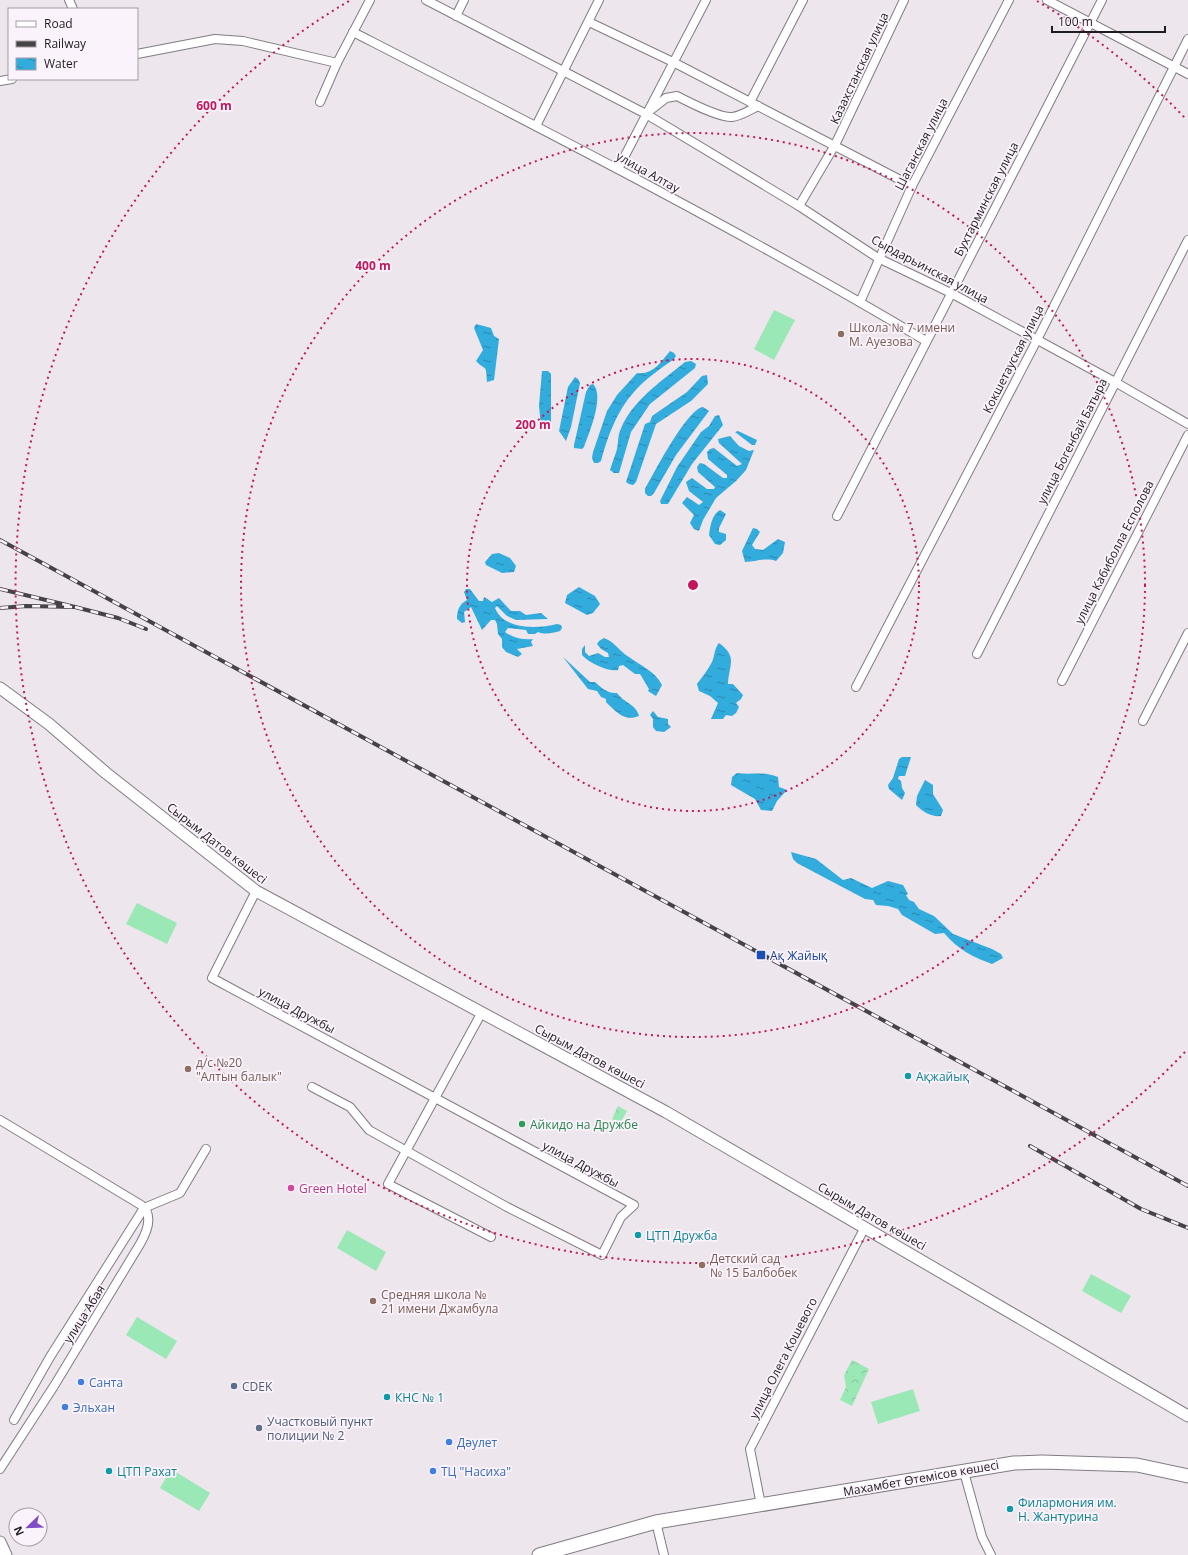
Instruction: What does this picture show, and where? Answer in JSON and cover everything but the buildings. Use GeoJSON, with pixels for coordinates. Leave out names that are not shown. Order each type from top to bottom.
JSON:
{"type":"FeatureCollection","features":[{"type":"Feature","properties":{"kind":"main road","name":"Сырым Датов көшесі"},"geometry":{"type":"LineString","coordinates":[[0,688],[49,724],[106,773],[256,891],[662,1109],[1188,1416]]}},
{"type":"Feature","properties":{"kind":"main road","name":"Махамбет Өтемісов көшесі"},"geometry":{"type":"LineString","coordinates":[[539,1555],[656,1522],[1014,1463],[1042,1462],[1137,1466],[1188,1476]]}},
{"type":"Feature","properties":{"kind":"main road"},"geometry":{"type":"LineString","coordinates":[[0,1542],[6,1555]]}},
{"type":"Feature","properties":{"kind":"street"},"geometry":{"type":"LineString","coordinates":[[320,102],[337,62],[370,0]]}},
{"type":"Feature","properties":{"kind":"street"},"geometry":{"type":"LineString","coordinates":[[426,0],[646,114]]}},
{"type":"Feature","properties":{"kind":"street"},"geometry":{"type":"LineString","coordinates":[[456,16],[464,0]]}},
{"type":"Feature","properties":{"kind":"street"},"geometry":{"type":"LineString","coordinates":[[536,126],[599,0]]}},
{"type":"Feature","properties":{"kind":"street"},"geometry":{"type":"LineString","coordinates":[[618,169],[706,0]]}},
{"type":"Feature","properties":{"kind":"street"},"geometry":{"type":"LineString","coordinates":[[750,102],[803,0]]}},
{"type":"Feature","properties":{"kind":"street","name":"Казахстанская улица"},"geometry":{"type":"LineString","coordinates":[[799,206],[835,145],[904,0]]}},
{"type":"Feature","properties":{"kind":"street","name":"Шаганская улица"},"geometry":{"type":"LineString","coordinates":[[860,302],[878,258],[912,186],[1009,0]]}},
{"type":"Feature","properties":{"kind":"street"},"geometry":{"type":"LineString","coordinates":[[1047,0],[1188,74]]}},
{"type":"Feature","properties":{"kind":"street","name":"Бухтарминская улица"},"geometry":{"type":"LineString","coordinates":[[837,516],[1102,0]]}},
{"type":"Feature","properties":{"kind":"street"},"geometry":{"type":"LineString","coordinates":[[588,22],[673,62],[912,186]]}},
{"type":"Feature","properties":{"kind":"street","name":"улица Алтау"},"geometry":{"type":"LineString","coordinates":[[353,32],[618,169],[860,302],[926,342]]}},
{"type":"Feature","properties":{"kind":"street"},"geometry":{"type":"LineString","coordinates":[[138,54],[215,39],[243,41],[337,62]]}},
{"type":"Feature","properties":{"kind":"street","name":"Кокшетауская улица"},"geometry":{"type":"LineString","coordinates":[[856,687],[1037,340],[1188,39]]}},
{"type":"Feature","properties":{"kind":"street"},"geometry":{"type":"LineString","coordinates":[[646,114],[672,96],[677,96],[722,116],[739,116],[758,106]]}},
{"type":"Feature","properties":{"kind":"street","name":"Сырдарьинская улица"},"geometry":{"type":"LineString","coordinates":[[646,114],[799,206],[878,258],[951,293],[1115,382],[1188,424]]}},
{"type":"Feature","properties":{"kind":"street","name":"улица Богенбай Батыра"},"geometry":{"type":"LineString","coordinates":[[977,654],[1188,240]]}},
{"type":"Feature","properties":{"kind":"street","name":"улица Кабиболла Есполова"},"geometry":{"type":"LineString","coordinates":[[1062,681],[1188,435]]}},
{"type":"Feature","properties":{"kind":"street"},"geometry":{"type":"LineString","coordinates":[[1143,721],[1188,632]]}},
{"type":"Feature","properties":{"kind":"street","name":"улица Дружбы"},"geometry":{"type":"LineString","coordinates":[[256,891],[212,978],[434,1099],[634,1205],[621,1217],[602,1255],[507,1207],[369,1130],[350,1107],[312,1087]]}},
{"type":"Feature","properties":{"kind":"street"},"geometry":{"type":"LineString","coordinates":[[482,1012],[388,1184],[491,1237]]}},
{"type":"Feature","properties":{"kind":"street"},"geometry":{"type":"LineString","coordinates":[[0,1120],[144,1208],[180,1193],[206,1149]]}},
{"type":"Feature","properties":{"kind":"street","name":"улица Абая"},"geometry":{"type":"LineString","coordinates":[[0,1469],[147,1232],[147,1211],[144,1208],[55,1350],[14,1420]]}},
{"type":"Feature","properties":{"kind":"street","name":"улица Олега Кошевого"},"geometry":{"type":"LineString","coordinates":[[761,1505],[750,1449],[865,1227]]}},
{"type":"Feature","properties":{"kind":"street"},"geometry":{"type":"LineString","coordinates":[[964,1472],[982,1537],[991,1555]]}},
{"type":"Feature","properties":{"kind":"street"},"geometry":{"type":"LineString","coordinates":[[656,1522],[664,1555]]}},
{"type":"Feature","properties":{"kind":"green space"},"geometry":{"type":"Polygon","coordinates":[[[774,310],[795,320],[774,360],[754,349],[774,310]]]}},
{"type":"Feature","properties":{"kind":"green space"},"geometry":{"type":"Polygon","coordinates":[[[137,903],[177,923],[167,944],[126,924],[137,903]]]}},
{"type":"Feature","properties":{"kind":"green space"},"geometry":{"type":"Polygon","coordinates":[[[618,1106],[627,1111],[620,1123],[612,1119],[618,1106]]]}},
{"type":"Feature","properties":{"kind":"green space"},"geometry":{"type":"Polygon","coordinates":[[[347,1230],[386,1252],[376,1271],[337,1248],[347,1230]]]}},
{"type":"Feature","properties":{"kind":"green space"},"geometry":{"type":"Polygon","coordinates":[[[1091,1274],[1131,1296],[1121,1313],[1082,1291],[1091,1274]]]}},
{"type":"Feature","properties":{"kind":"green space"},"geometry":{"type":"Polygon","coordinates":[[[137,1317],[177,1341],[166,1359],[126,1335],[137,1317]]]}},
{"type":"Feature","properties":{"kind":"green space"},"geometry":{"type":"Polygon","coordinates":[[[852,1360],[869,1369],[852,1406],[840,1400],[846,1387],[844,1375],[852,1360]]]}},
{"type":"Feature","properties":{"kind":"green space"},"geometry":{"type":"Polygon","coordinates":[[[913,1389],[920,1411],[878,1424],[871,1402],[913,1389]]]}},
{"type":"Feature","properties":{"kind":"green space"},"geometry":{"type":"Polygon","coordinates":[[[171,1469],[210,1493],[199,1511],[160,1488],[171,1469]]]}},
{"type":"Feature","properties":{"kind":"water"},"geometry":{"type":"Polygon","coordinates":[[[476,324],[491,328],[494,336],[499,339],[494,380],[487,382],[486,369],[476,361],[483,350],[474,328],[476,324]]]}},
{"type":"Feature","properties":{"kind":"water"},"geometry":{"type":"Polygon","coordinates":[[[670,351],[676,356],[674,359],[648,378],[628,399],[613,425],[601,461],[594,463],[592,458],[593,452],[607,411],[617,395],[637,373],[652,370],[670,351]]]}},
{"type":"Feature","properties":{"kind":"water"},"geometry":{"type":"Polygon","coordinates":[[[691,361],[696,364],[695,368],[650,404],[631,432],[619,473],[614,473],[610,470],[617,449],[619,434],[630,412],[656,385],[685,362],[691,361]]]}},
{"type":"Feature","properties":{"kind":"water"},"geometry":{"type":"Polygon","coordinates":[[[542,371],[548,371],[551,374],[551,423],[549,426],[541,426],[539,406],[542,371]]]}},
{"type":"Feature","properties":{"kind":"water"},"geometry":{"type":"Polygon","coordinates":[[[707,375],[708,384],[691,401],[656,424],[636,482],[633,485],[626,482],[645,424],[650,422],[652,416],[687,392],[702,376],[707,375]]]}},
{"type":"Feature","properties":{"kind":"water"},"geometry":{"type":"Polygon","coordinates":[[[575,377],[580,383],[571,427],[566,441],[559,431],[568,387],[575,377]]]}},
{"type":"Feature","properties":{"kind":"water"},"geometry":{"type":"Polygon","coordinates":[[[593,384],[597,397],[595,415],[584,447],[582,449],[574,448],[586,392],[590,385],[593,384]]]}},
{"type":"Feature","properties":{"kind":"water"},"geometry":{"type":"Polygon","coordinates":[[[703,407],[709,411],[676,455],[654,493],[651,496],[648,496],[645,493],[645,489],[671,443],[688,418],[696,410],[703,407]]]}},
{"type":"Feature","properties":{"kind":"water"},"geometry":{"type":"Polygon","coordinates":[[[719,415],[723,425],[692,464],[668,504],[661,504],[660,501],[677,467],[701,432],[709,426],[715,416],[719,415]]]}},
{"type":"Feature","properties":{"kind":"water"},"geometry":{"type":"Polygon","coordinates":[[[738,431],[757,440],[755,445],[752,445],[735,432],[738,431]]]}},
{"type":"Feature","properties":{"kind":"water"},"geometry":{"type":"Polygon","coordinates":[[[730,436],[739,446],[749,451],[754,450],[746,470],[736,481],[716,498],[703,520],[699,531],[694,529],[690,523],[694,515],[682,503],[687,497],[699,505],[703,502],[689,491],[686,482],[692,478],[707,489],[714,489],[715,487],[698,472],[697,467],[700,463],[704,464],[723,478],[727,478],[727,475],[708,459],[707,452],[710,449],[714,448],[737,466],[742,464],[719,443],[718,439],[730,436]]]}},
{"type":"Feature","properties":{"kind":"water"},"geometry":{"type":"Polygon","coordinates":[[[720,510],[726,514],[719,528],[719,532],[726,534],[726,540],[720,545],[715,544],[709,535],[713,518],[720,510]]]}},
{"type":"Feature","properties":{"kind":"water"},"geometry":{"type":"Polygon","coordinates":[[[753,528],[760,532],[752,545],[755,549],[763,550],[778,539],[785,542],[783,553],[776,561],[765,560],[745,562],[742,551],[753,528]]]}},
{"type":"Feature","properties":{"kind":"water"},"geometry":{"type":"Polygon","coordinates":[[[499,553],[510,558],[516,566],[514,572],[502,573],[486,565],[485,562],[492,554],[499,553]]]}},
{"type":"Feature","properties":{"kind":"water"},"geometry":{"type":"Polygon","coordinates":[[[579,587],[595,596],[600,604],[593,613],[587,615],[565,603],[567,595],[579,587]]]}},
{"type":"Feature","properties":{"kind":"water"},"geometry":{"type":"Polygon","coordinates":[[[466,589],[470,589],[479,601],[483,601],[484,597],[492,602],[499,598],[511,611],[520,611],[526,615],[541,613],[548,619],[516,620],[507,616],[497,606],[495,608],[499,615],[513,624],[540,627],[557,624],[561,625],[562,628],[560,631],[551,633],[538,632],[535,634],[528,634],[526,630],[508,628],[505,632],[511,636],[522,639],[533,639],[531,642],[533,646],[517,649],[522,654],[518,657],[506,652],[502,647],[502,639],[498,634],[495,620],[491,620],[482,630],[471,607],[464,612],[465,622],[462,623],[457,619],[459,608],[467,600],[464,592],[466,589]]]}},
{"type":"Feature","properties":{"kind":"water"},"geometry":{"type":"Polygon","coordinates":[[[604,638],[656,676],[662,685],[656,696],[648,691],[649,689],[640,674],[635,674],[623,665],[619,666],[618,670],[609,670],[589,661],[582,655],[582,649],[585,645],[585,652],[589,656],[598,653],[605,657],[609,657],[608,653],[601,649],[597,644],[604,638]]]}},
{"type":"Feature","properties":{"kind":"water"},"geometry":{"type":"Polygon","coordinates":[[[719,643],[729,652],[731,661],[728,684],[733,684],[743,695],[736,703],[739,707],[736,713],[732,716],[726,715],[723,719],[711,719],[718,703],[710,696],[699,691],[697,684],[712,662],[719,643]]]}},
{"type":"Feature","properties":{"kind":"water"},"geometry":{"type":"Polygon","coordinates":[[[563,657],[590,682],[595,682],[608,692],[617,693],[633,706],[639,716],[629,718],[617,712],[606,702],[606,699],[601,697],[597,691],[588,689],[563,657]]]}},
{"type":"Feature","properties":{"kind":"water"},"geometry":{"type":"Polygon","coordinates":[[[653,711],[658,717],[668,719],[668,724],[671,727],[664,732],[656,731],[653,727],[653,719],[650,715],[653,711]]]}},
{"type":"Feature","properties":{"kind":"water"},"geometry":{"type":"Polygon","coordinates":[[[902,757],[911,757],[905,776],[899,776],[898,779],[901,781],[902,788],[905,793],[902,800],[889,789],[888,785],[893,778],[899,759],[902,757]]]}},
{"type":"Feature","properties":{"kind":"water"},"geometry":{"type":"Polygon","coordinates":[[[737,773],[773,775],[778,777],[779,787],[787,790],[777,801],[772,811],[761,810],[755,799],[731,785],[732,777],[737,773]]]}},
{"type":"Feature","properties":{"kind":"water"},"geometry":{"type":"Polygon","coordinates":[[[925,780],[933,785],[933,794],[943,810],[941,816],[927,814],[916,805],[917,796],[925,780]]]}},
{"type":"Feature","properties":{"kind":"water"},"geometry":{"type":"Polygon","coordinates":[[[791,852],[816,859],[843,880],[851,878],[872,888],[888,881],[903,885],[908,894],[906,895],[909,900],[914,902],[919,909],[934,916],[953,934],[992,949],[1001,954],[1003,958],[992,964],[972,955],[960,948],[944,933],[935,934],[902,915],[898,909],[876,905],[873,900],[865,899],[797,863],[793,859],[791,852]]]}},
{"type":"Feature","properties":{"kind":"railway"},"geometry":{"type":"LineString","coordinates":[[0,540],[1188,1186]]}},
{"type":"Feature","properties":{"kind":"railway"},"geometry":{"type":"LineString","coordinates":[[0,589],[75,607],[26,606],[0,608]]}},
{"type":"Feature","properties":{"kind":"railway"},"geometry":{"type":"LineString","coordinates":[[75,607],[118,618],[146,629]]}},
{"type":"Feature","properties":{"kind":"railway"},"geometry":{"type":"LineString","coordinates":[[1030,1146],[1141,1209],[1188,1228]]}},
{"type":"Feature","properties":{"kind":"place","name":"Школа № 7 имени М. Ауезова"},"geometry":{"type":"Point","coordinates":[841,334]}},
{"type":"Feature","properties":{"kind":"place","name":"Ақ Жайық"},"geometry":{"type":"Point","coordinates":[761,955]}},
{"type":"Feature","properties":{"kind":"place","name":"д/с №20 \"Алтын балык\""},"geometry":{"type":"Point","coordinates":[188,1069]}},
{"type":"Feature","properties":{"kind":"place","name":"Ақжайық"},"geometry":{"type":"Point","coordinates":[908,1076]}},
{"type":"Feature","properties":{"kind":"place","name":"Айкидо на Дружбе"},"geometry":{"type":"Point","coordinates":[522,1124]}},
{"type":"Feature","properties":{"kind":"place","name":"Green Hotel"},"geometry":{"type":"Point","coordinates":[291,1188]}},
{"type":"Feature","properties":{"kind":"place","name":"ЦТП Дружба"},"geometry":{"type":"Point","coordinates":[638,1235]}},
{"type":"Feature","properties":{"kind":"place","name":"Детский сад № 15 Балбобек"},"geometry":{"type":"Point","coordinates":[702,1265]}},
{"type":"Feature","properties":{"kind":"place","name":"Средняя школа № 21 имени Джамбула"},"geometry":{"type":"Point","coordinates":[373,1301]}},
{"type":"Feature","properties":{"kind":"place","name":"Санта"},"geometry":{"type":"Point","coordinates":[81,1382]}},
{"type":"Feature","properties":{"kind":"place","name":"CDEK"},"geometry":{"type":"Point","coordinates":[234,1386]}},
{"type":"Feature","properties":{"kind":"place","name":"КНС № 1"},"geometry":{"type":"Point","coordinates":[387,1397]}},
{"type":"Feature","properties":{"kind":"place","name":"Эльхан"},"geometry":{"type":"Point","coordinates":[65,1407]}},
{"type":"Feature","properties":{"kind":"place","name":"Участковый пункт полиции № 2"},"geometry":{"type":"Point","coordinates":[259,1428]}},
{"type":"Feature","properties":{"kind":"place","name":"Дәулет"},"geometry":{"type":"Point","coordinates":[449,1442]}},
{"type":"Feature","properties":{"kind":"place","name":"ЦТП Рахат"},"geometry":{"type":"Point","coordinates":[109,1471]}},
{"type":"Feature","properties":{"kind":"place","name":"ТЦ \"Насиха\""},"geometry":{"type":"Point","coordinates":[433,1471]}},
{"type":"Feature","properties":{"kind":"place","name":"Филармония им. Н. Жантурина"},"geometry":{"type":"Point","coordinates":[1010,1509]}}]}
